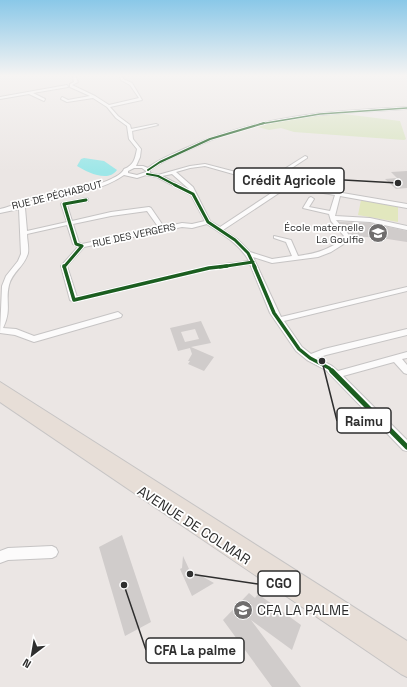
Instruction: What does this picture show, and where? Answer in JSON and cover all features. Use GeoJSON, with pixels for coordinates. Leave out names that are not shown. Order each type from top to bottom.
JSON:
{"type":"FeatureCollection","features":[{"type":"Feature","properties":{"kind":"main road","name":"AVENUE DE COLMAR"},"geometry":{"type":"LineString","coordinates":[[0,386],[407,651]]}},
{"type":"Feature","properties":{"kind":"main road","name":"AVENUE DE COLMAR"},"geometry":{"type":"LineString","coordinates":[[0,396],[212,536],[407,668]]}},
{"type":"Feature","properties":{"kind":"street"},"geometry":{"type":"LineString","coordinates":[[110,108],[129,126],[130,139],[139,149],[138,166]]}},
{"type":"Feature","properties":{"kind":"street"},"geometry":{"type":"LineString","coordinates":[[148,172],[157,164],[222,133],[267,121],[317,114],[406,108]]}},
{"type":"Feature","properties":{"kind":"street"},"geometry":{"type":"LineString","coordinates":[[130,130],[156,125]]}},
{"type":"Feature","properties":{"kind":"street"},"geometry":{"type":"LineString","coordinates":[[267,182],[305,157]]}},
{"type":"Feature","properties":{"kind":"street"},"geometry":{"type":"LineString","coordinates":[[138,166],[157,164]]}},
{"type":"Feature","properties":{"kind":"street"},"geometry":{"type":"LineString","coordinates":[[158,176],[190,167],[205,165],[286,186],[407,206]]}},
{"type":"Feature","properties":{"kind":"street"},"geometry":{"type":"LineString","coordinates":[[138,166],[193,194]]}},
{"type":"Feature","properties":{"kind":"street","name":"RUE DE PÉCHABOUT"},"geometry":{"type":"LineString","coordinates":[[114,180],[126,170],[138,166]]}},
{"type":"Feature","properties":{"kind":"street","name":"RUE DE PÉCHABOUT"},"geometry":{"type":"LineString","coordinates":[[0,210],[87,189],[130,176],[137,177],[148,172]]}},
{"type":"Feature","properties":{"kind":"street"},"geometry":{"type":"LineString","coordinates":[[124,173],[130,176]]}},
{"type":"Feature","properties":{"kind":"street"},"geometry":{"type":"LineString","coordinates":[[174,173],[191,188],[208,222],[235,240],[248,253],[254,263],[278,320],[299,349],[310,358],[326,366],[336,375],[407,447]]}},
{"type":"Feature","properties":{"kind":"street"},"geometry":{"type":"LineString","coordinates":[[177,186],[186,184]]}},
{"type":"Feature","properties":{"kind":"street"},"geometry":{"type":"LineString","coordinates":[[219,230],[286,186]]}},
{"type":"Feature","properties":{"kind":"street"},"geometry":{"type":"LineString","coordinates":[[86,200],[64,204],[76,244],[82,246],[64,266],[74,300],[209,268],[318,255],[329,251],[347,240],[347,236],[335,224],[332,216],[338,194]]}},
{"type":"Feature","properties":{"kind":"street"},"geometry":{"type":"LineString","coordinates":[[311,199],[306,208],[332,216],[370,220],[407,228]]}},
{"type":"Feature","properties":{"kind":"street"},"geometry":{"type":"LineString","coordinates":[[0,210],[22,207],[25,254],[7,280],[4,292],[6,310],[0,326]]}},
{"type":"Feature","properties":{"kind":"street"},"geometry":{"type":"LineString","coordinates":[[24,234],[110,214],[149,209],[162,229]]}},
{"type":"Feature","properties":{"kind":"street","name":"RUE DES VERGERS"},"geometry":{"type":"LineString","coordinates":[[82,246],[182,225],[192,226],[208,222]]}},
{"type":"Feature","properties":{"kind":"street"},"geometry":{"type":"LineString","coordinates":[[276,237],[289,241],[296,258]]}},
{"type":"Feature","properties":{"kind":"street"},"geometry":{"type":"LineString","coordinates":[[248,253],[272,261]]}},
{"type":"Feature","properties":{"kind":"street"},"geometry":{"type":"LineString","coordinates":[[278,320],[407,289]]}},
{"type":"Feature","properties":{"kind":"street"},"geometry":{"type":"LineString","coordinates":[[0,330],[16,332],[34,339],[118,315]]}},
{"type":"Feature","properties":{"kind":"street"},"geometry":{"type":"LineString","coordinates":[[310,358],[324,352],[407,332]]}},
{"type":"Feature","properties":{"kind":"street"},"geometry":{"type":"LineString","coordinates":[[336,375],[407,355]]}},
{"type":"Feature","properties":{"kind":"street"},"geometry":{"type":"LineString","coordinates":[[396,358],[407,371]]}},
{"type":"Feature","properties":{"kind":"street"},"geometry":{"type":"LineString","coordinates":[[0,557],[8,554],[52,552]]}},
{"type":"Feature","properties":{"kind":"green space"},"geometry":{"type":"Polygon","coordinates":[[[336,113],[400,121],[406,139],[294,132],[281,128],[269,130],[258,127],[285,119],[336,113]]]}},
{"type":"Feature","properties":{"kind":"green space"},"geometry":{"type":"Polygon","coordinates":[[[361,200],[398,207],[398,222],[358,215],[361,200]]]}},
{"type":"Feature","properties":{"kind":"water"},"geometry":{"type":"Polygon","coordinates":[[[84,158],[104,161],[117,170],[108,176],[97,175],[86,171],[77,166],[81,159],[84,158]]]}},
{"type":"Feature","properties":{"kind":"building"},"geometry":{"type":"Polygon","coordinates":[[[407,171],[407,188],[396,189],[385,179],[397,178],[391,172],[407,171]]]}},
{"type":"Feature","properties":{"kind":"building","name":"École maternelle La Goulfie"},"geometry":{"type":"Polygon","coordinates":[[[339,222],[370,223],[407,231],[407,242],[381,238],[351,236],[339,222]]]}},
{"type":"Feature","properties":{"kind":"building"},"geometry":{"type":"Polygon","coordinates":[[[201,321],[211,343],[191,347],[214,357],[204,371],[188,364],[192,354],[190,348],[178,351],[170,328],[201,321]],[[195,329],[181,332],[185,342],[199,339],[195,329]]]}},
{"type":"Feature","properties":{"kind":"building"},"geometry":{"type":"Polygon","coordinates":[[[122,535],[151,622],[125,636],[99,547],[122,535]]]}},
{"type":"Feature","properties":{"kind":"building"},"geometry":{"type":"Polygon","coordinates":[[[183,556],[189,569],[214,583],[192,596],[180,569],[182,568],[183,556]]]}},
{"type":"Feature","properties":{"kind":"building","name":"CFA LA PALME"},"geometry":{"type":"Polygon","coordinates":[[[249,593],[255,598],[258,594],[301,625],[292,650],[251,620],[301,687],[272,687],[223,620],[249,593]]]}},
{"type":"Feature","properties":{"kind":"cycle path"},"geometry":{"type":"LineString","coordinates":[[148,170],[160,162],[210,139],[264,123],[320,114],[406,108]]}},
{"type":"Feature","properties":{"kind":"cycle path"},"geometry":{"type":"LineString","coordinates":[[147,174],[158,176],[193,194],[208,222],[235,240],[248,253],[259,275],[274,313],[299,349],[310,358],[329,368],[407,447]]}},
{"type":"Feature","properties":{"kind":"cycle path"},"geometry":{"type":"LineString","coordinates":[[86,200],[64,204],[76,244],[82,246],[64,266],[74,300],[209,268],[253,262]]}},
{"type":"Feature","properties":{"kind":"place","name":"Crédit Agricole"},"geometry":{"type":"Point","coordinates":[398,183]}},
{"type":"Feature","properties":{"kind":"place","name":"École maternelle La Goulfie"},"geometry":{"type":"Point","coordinates":[378,233]}},
{"type":"Feature","properties":{"kind":"place","name":"Raimu"},"geometry":{"type":"Point","coordinates":[322,361]}},
{"type":"Feature","properties":{"kind":"place","name":"CGO"},"geometry":{"type":"Point","coordinates":[190,574]}},
{"type":"Feature","properties":{"kind":"place","name":"CFA La palme"},"geometry":{"type":"Point","coordinates":[124,585]}},
{"type":"Feature","properties":{"kind":"place","name":"CFA LA PALME"},"geometry":{"type":"Point","coordinates":[243,610]}}]}
